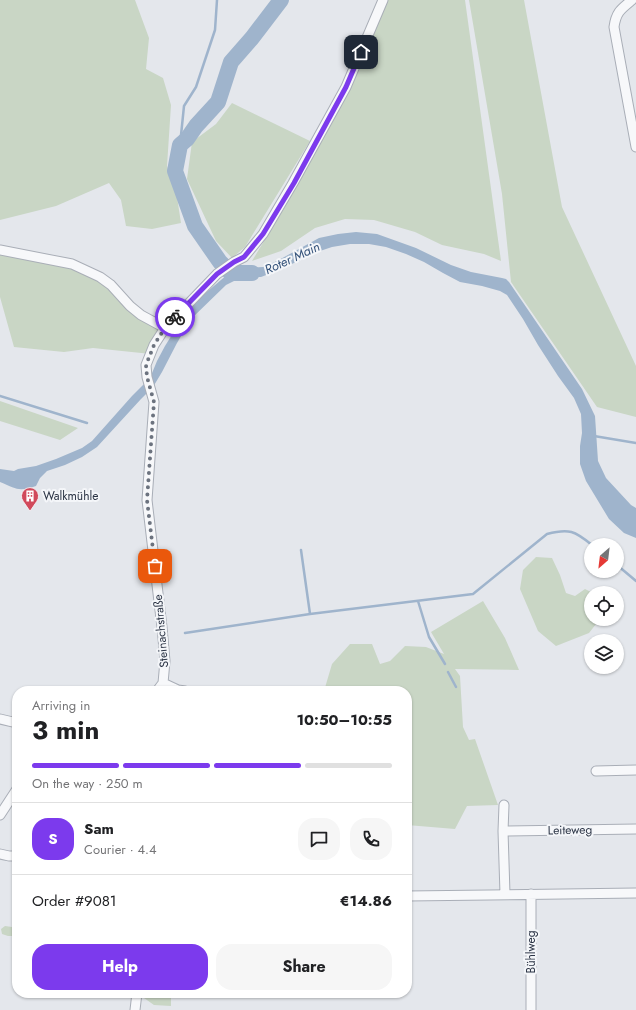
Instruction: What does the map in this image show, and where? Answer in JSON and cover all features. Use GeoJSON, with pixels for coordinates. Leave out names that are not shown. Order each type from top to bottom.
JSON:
{"type":"FeatureCollection","features":[{"type":"Feature","properties":{"kind":"street","name":"Steinachstraße"},"geometry":{"type":"LineString","coordinates":[[161,686],[163,683],[165,661],[147,500],[154,402],[147,377],[146,365],[154,345],[165,328],[217,274],[244,257],[263,234],[294,183],[346,87],[383,0]]}},
{"type":"Feature","properties":{"kind":"street"},"geometry":{"type":"LineString","coordinates":[[632,0],[622,8],[615,18],[614,27],[636,147]]}},
{"type":"Feature","properties":{"kind":"street"},"geometry":{"type":"LineString","coordinates":[[0,250],[72,264],[79,267],[100,277],[111,285],[130,306],[141,315],[165,328]]}},
{"type":"Feature","properties":{"kind":"street"},"geometry":{"type":"LineString","coordinates":[[163,683],[169,686]]}},
{"type":"Feature","properties":{"kind":"street"},"geometry":{"type":"LineString","coordinates":[[0,719],[12,722]]}},
{"type":"Feature","properties":{"kind":"street"},"geometry":{"type":"LineString","coordinates":[[596,771],[636,770]]}},
{"type":"Feature","properties":{"kind":"street"},"geometry":{"type":"LineString","coordinates":[[0,815],[12,797]]}},
{"type":"Feature","properties":{"kind":"street"},"geometry":{"type":"LineString","coordinates":[[504,805],[503,831],[505,894]]}},
{"type":"Feature","properties":{"kind":"street","name":"Leiteweg"},"geometry":{"type":"LineString","coordinates":[[503,831],[636,829]]}},
{"type":"Feature","properties":{"kind":"street"},"geometry":{"type":"LineString","coordinates":[[0,854],[12,856]]}},
{"type":"Feature","properties":{"kind":"street"},"geometry":{"type":"LineString","coordinates":[[412,896],[636,893]]}},
{"type":"Feature","properties":{"kind":"street","name":"Bühlweg"},"geometry":{"type":"LineString","coordinates":[[531,894],[531,1010]]}},
{"type":"Feature","properties":{"kind":"street"},"geometry":{"type":"LineString","coordinates":[[135,1010],[136,998]]}},
{"type":"Feature","properties":{"kind":"green space"},"geometry":{"type":"Polygon","coordinates":[[[0,0],[135,0],[149,38],[146,69],[163,78],[171,105],[167,166],[177,197],[181,223],[152,229],[126,226],[121,200],[109,183],[56,206],[0,220],[0,0]]]}},
{"type":"Feature","properties":{"kind":"green space"},"geometry":{"type":"Polygon","coordinates":[[[388,0],[465,0],[501,261],[484,254],[442,245],[415,232],[374,220],[345,219],[315,228],[281,251],[252,261],[284,208],[351,86],[388,0]]]}},
{"type":"Feature","properties":{"kind":"green space"},"geometry":{"type":"Polygon","coordinates":[[[469,0],[524,0],[562,207],[636,366],[636,417],[597,407],[511,282],[502,194],[469,0]]]}},
{"type":"Feature","properties":{"kind":"green space"},"geometry":{"type":"Polygon","coordinates":[[[232,103],[310,141],[245,247],[232,258],[216,241],[187,179],[192,142],[216,124],[232,103]]]}},
{"type":"Feature","properties":{"kind":"green space"},"geometry":{"type":"Polygon","coordinates":[[[0,250],[72,264],[120,294],[165,328],[151,354],[93,348],[64,352],[14,347],[0,297],[0,250]]]}},
{"type":"Feature","properties":{"kind":"green space"},"geometry":{"type":"Polygon","coordinates":[[[0,401],[78,428],[60,440],[0,421],[0,401]]]}},
{"type":"Feature","properties":{"kind":"green space"},"geometry":{"type":"Polygon","coordinates":[[[536,557],[552,558],[566,593],[575,596],[584,590],[584,626],[594,626],[589,633],[556,646],[538,631],[520,589],[523,570],[536,557]]]}},
{"type":"Feature","properties":{"kind":"green space"},"geometry":{"type":"Polygon","coordinates":[[[483,601],[505,638],[519,670],[455,669],[460,676],[463,727],[469,740],[475,739],[498,805],[467,806],[455,829],[412,825],[412,686],[325,686],[332,664],[350,644],[372,644],[380,664],[390,661],[405,646],[426,647],[444,654],[431,632],[483,601]]]}},
{"type":"Feature","properties":{"kind":"green space"},"geometry":{"type":"Polygon","coordinates":[[[5,926],[12,927],[12,936],[2,934],[1,929],[5,926]]]}},
{"type":"Feature","properties":{"kind":"green space"},"geometry":{"type":"Polygon","coordinates":[[[144,998],[171,998],[171,1006],[154,1005],[144,998]]]}},
{"type":"Feature","properties":{"kind":"water"},"geometry":{"type":"Polygon","coordinates":[[[356,232],[377,234],[416,248],[451,265],[471,272],[506,279],[509,282],[582,389],[595,416],[598,461],[606,478],[631,505],[636,508],[636,538],[624,533],[609,519],[586,481],[580,464],[582,433],[581,414],[574,398],[558,376],[507,295],[500,291],[482,286],[460,282],[406,254],[386,247],[369,244],[350,244],[332,247],[311,254],[261,277],[242,277],[226,285],[191,319],[153,387],[97,447],[82,457],[47,471],[40,478],[36,486],[18,489],[0,482],[0,469],[14,471],[36,466],[82,448],[92,441],[150,378],[165,346],[185,314],[202,296],[234,269],[263,267],[319,238],[356,232]]]}},
{"type":"Feature","properties":{"kind":"waterway"},"geometry":{"type":"LineString","coordinates":[[180,145],[184,106],[196,87],[215,30],[217,0]]}},
{"type":"Feature","properties":{"kind":"waterway","name":"Roter Main"},"geometry":{"type":"LineString","coordinates":[[252,273],[231,273],[220,262],[195,226],[175,171],[180,145],[187,139],[196,126],[218,102],[231,62],[252,38],[281,0]]}},
{"type":"Feature","properties":{"kind":"waterway"},"geometry":{"type":"LineString","coordinates":[[0,396],[87,423]]}},
{"type":"Feature","properties":{"kind":"waterway","name":"Roter Main"},"geometry":{"type":"LineString","coordinates":[[594,436],[636,443]]}},
{"type":"Feature","properties":{"kind":"waterway"},"geometry":{"type":"LineString","coordinates":[[185,633],[310,614],[473,594],[547,534],[566,531],[576,534],[584,539]]}},
{"type":"Feature","properties":{"kind":"waterway"},"geometry":{"type":"LineString","coordinates":[[301,550],[310,614]]}},
{"type":"Feature","properties":{"kind":"waterway"},"geometry":{"type":"LineString","coordinates":[[624,571],[636,581]]}},
{"type":"Feature","properties":{"kind":"waterway"},"geometry":{"type":"LineString","coordinates":[[418,601],[429,637],[445,664]]}},
{"type":"Feature","properties":{"kind":"waterway"},"geometry":{"type":"LineString","coordinates":[[448,672],[456,687]]}},
{"type":"Feature","properties":{"kind":"way so far"},"geometry":{"type":"LineString","coordinates":[[155,566],[147,500],[154,402],[147,377],[146,365],[154,345],[165,328],[175,317]]}},
{"type":"Feature","properties":{"kind":"place","name":"Walkmühle"},"geometry":{"type":"Point","coordinates":[30,511]}},
{"type":"Feature","properties":{"kind":"route"},"geometry":{"type":"LineString","coordinates":[[175,317],[217,274],[244,257],[263,234],[294,183],[346,87],[361,52]]}}]}
